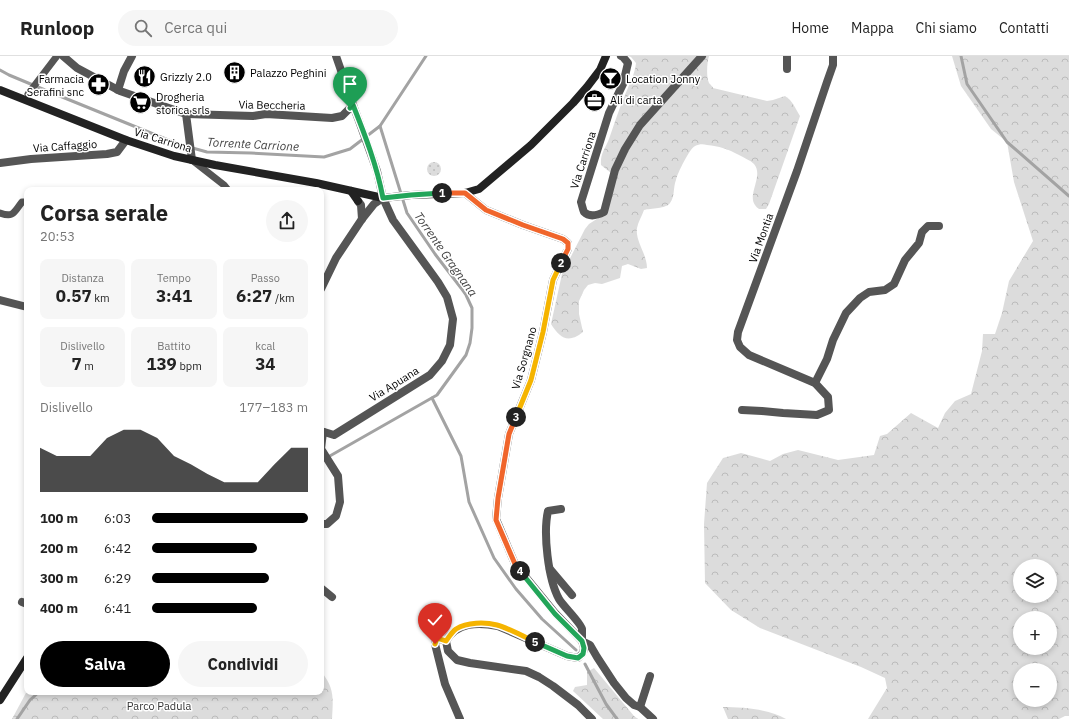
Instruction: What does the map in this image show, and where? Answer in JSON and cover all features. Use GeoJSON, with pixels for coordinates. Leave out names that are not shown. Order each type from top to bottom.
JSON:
{"type":"FeatureCollection","features":[{"type":"Feature","properties":{"kind":"main road","name":"Via Carriona"},"geometry":{"type":"LineString","coordinates":[[324,188],[351,191],[383,198],[408,195],[465,193],[479,189],[531,145],[573,103],[600,70],[606,56]]}},
{"type":"Feature","properties":{"kind":"main road","name":"Via Carriona"},"geometry":{"type":"LineString","coordinates":[[0,90],[126,140],[174,156],[192,157],[215,165],[314,187]]}},
{"type":"Feature","properties":{"kind":"main road"},"geometry":{"type":"LineString","coordinates":[[351,191],[358,201]]}},
{"type":"Feature","properties":{"kind":"main road"},"geometry":{"type":"LineString","coordinates":[[0,700],[24,663]]}},
{"type":"Feature","properties":{"kind":"street"},"geometry":{"type":"LineString","coordinates":[[28,94],[58,56]]}},
{"type":"Feature","properties":{"kind":"street","name":"Via Beccheria"},"geometry":{"type":"LineString","coordinates":[[63,56],[77,68],[118,90],[186,114],[253,116],[266,114],[332,118],[342,116],[353,105]]}},
{"type":"Feature","properties":{"kind":"street"},"geometry":{"type":"LineString","coordinates":[[118,90],[124,71],[132,56]]}},
{"type":"Feature","properties":{"kind":"street","name":"Via Apuana"},"geometry":{"type":"LineString","coordinates":[[324,432],[334,434],[430,375],[442,361],[450,345],[452,319],[447,297],[438,282],[393,220],[383,198],[377,171],[336,56]]}},
{"type":"Feature","properties":{"kind":"street","name":"Via Carriona"},"geometry":{"type":"LineString","coordinates":[[621,56],[628,63],[623,84],[609,113],[581,202],[584,212],[589,216],[597,216],[604,212],[615,170],[625,149],[640,125],[702,56]]}},
{"type":"Feature","properties":{"kind":"street"},"geometry":{"type":"LineString","coordinates":[[787,56],[787,69]]}},
{"type":"Feature","properties":{"kind":"street","name":"Via Montia"},"geometry":{"type":"LineString","coordinates":[[742,410],[817,415],[829,410],[828,396],[815,383],[749,355],[740,347],[737,340],[738,332],[797,171],[833,65],[833,56]]}},
{"type":"Feature","properties":{"kind":"street"},"geometry":{"type":"LineString","coordinates":[[186,114],[192,157],[226,187]]}},
{"type":"Feature","properties":{"kind":"street","name":"Via Caffaggio"},"geometry":{"type":"LineString","coordinates":[[0,163],[31,159],[107,154],[117,152],[126,140]]}},
{"type":"Feature","properties":{"kind":"street","name":"Via Sorgnano"},"geometry":{"type":"LineString","coordinates":[[465,193],[486,210],[563,239],[568,243],[568,249],[553,280],[543,332],[531,380],[509,434],[498,498],[496,520],[515,564],[555,614],[583,644]]}},
{"type":"Feature","properties":{"kind":"street"},"geometry":{"type":"LineString","coordinates":[[324,284],[336,258],[362,219],[374,204],[383,198]]}},
{"type":"Feature","properties":{"kind":"street"},"geometry":{"type":"LineString","coordinates":[[358,201],[361,205],[362,219]]}},
{"type":"Feature","properties":{"kind":"street"},"geometry":{"type":"LineString","coordinates":[[0,213],[8,216],[13,214],[22,202],[24,202]]}},
{"type":"Feature","properties":{"kind":"street"},"geometry":{"type":"LineString","coordinates":[[815,383],[827,360],[833,340],[846,314],[860,298],[869,292],[885,290],[894,284],[904,260],[919,243],[922,232],[928,226],[939,226]]}},
{"type":"Feature","properties":{"kind":"street"},"geometry":{"type":"LineString","coordinates":[[0,300],[24,306]]}},
{"type":"Feature","properties":{"kind":"street","name":"Via Apuana"},"geometry":{"type":"LineString","coordinates":[[324,452],[338,476],[340,502],[336,516],[327,524],[324,524]]}},
{"type":"Feature","properties":{"kind":"street"},"geometry":{"type":"LineString","coordinates":[[561,509],[548,511],[545,539],[553,583],[560,599],[582,628],[583,654],[578,658],[567,656],[498,626],[486,624],[469,625],[456,629],[446,641],[448,651],[457,660],[526,671],[539,677],[578,705],[592,719]]}},
{"type":"Feature","properties":{"kind":"street"},"geometry":{"type":"LineString","coordinates":[[550,568],[572,594]]}},
{"type":"Feature","properties":{"kind":"street"},"geometry":{"type":"LineString","coordinates":[[324,591],[332,598]]}},
{"type":"Feature","properties":{"kind":"street"},"geometry":{"type":"LineString","coordinates":[[446,641],[437,638],[435,644],[445,684],[460,719]]}},
{"type":"Feature","properties":{"kind":"street"},"geometry":{"type":"LineString","coordinates":[[583,644],[590,645],[614,683],[626,698],[634,705],[640,707],[653,719]]}},
{"type":"Feature","properties":{"kind":"street"},"geometry":{"type":"LineString","coordinates":[[640,707],[650,676]]}},
{"type":"Feature","properties":{"kind":"green space"},"geometry":{"type":"Polygon","coordinates":[[[628,56],[709,56],[707,77],[713,88],[767,101],[785,96],[792,102],[800,116],[766,209],[759,209],[755,206],[753,201],[757,179],[757,169],[754,164],[727,149],[711,145],[696,145],[687,156],[679,172],[675,183],[673,198],[670,203],[662,207],[644,210],[638,224],[638,238],[647,268],[641,269],[628,264],[622,266],[620,278],[602,284],[595,283],[588,285],[579,301],[579,314],[583,332],[573,338],[565,338],[558,333],[551,324],[562,274],[585,229],[589,224],[606,213],[611,173],[601,165],[601,158],[634,72],[636,63],[631,57],[628,56]]]}},
{"type":"Feature","properties":{"kind":"green space"},"geometry":{"type":"Polygon","coordinates":[[[952,56],[1069,56],[1069,716],[1059,719],[868,719],[887,688],[885,678],[861,667],[760,628],[731,610],[705,583],[704,524],[707,483],[723,458],[741,453],[770,461],[783,454],[798,450],[838,460],[874,455],[880,436],[887,434],[911,413],[938,428],[945,413],[955,401],[971,394],[982,351],[983,334],[995,334],[1002,313],[1009,281],[1033,241],[1014,182],[1007,142],[991,129],[961,86],[952,56]]]}},
{"type":"Feature","properties":{"kind":"green space"},"geometry":{"type":"Polygon","coordinates":[[[434,162],[439,164],[441,169],[439,174],[434,176],[429,174],[427,169],[429,164],[434,162]]]}},
{"type":"Feature","properties":{"kind":"green space"},"geometry":{"type":"Polygon","coordinates":[[[594,668],[638,719],[603,719],[573,691],[575,687],[587,685],[587,672],[594,668]]]}},
{"type":"Feature","properties":{"kind":"green space","name":"Parco Padula"},"geometry":{"type":"Polygon","coordinates":[[[324,676],[331,688],[333,700],[332,719],[12,719],[25,695],[324,695],[324,676]]]}},
{"type":"Feature","properties":{"kind":"green space"},"geometry":{"type":"Polygon","coordinates":[[[723,707],[747,708],[764,711],[786,719],[728,719],[723,707]]]}},
{"type":"Feature","properties":{"kind":"waterway","name":"Torrente Carrione"},"geometry":{"type":"LineString","coordinates":[[0,70],[178,144],[207,152],[324,157],[350,149],[380,126],[426,56]]}},
{"type":"Feature","properties":{"kind":"waterway"},"geometry":{"type":"LineString","coordinates":[[961,56],[967,84],[1007,142],[1069,196]]}},
{"type":"Feature","properties":{"kind":"waterway","name":"Torrente Gragnana"},"geometry":{"type":"LineString","coordinates":[[324,459],[437,395],[466,355],[470,343],[472,308],[466,295],[435,254],[407,213],[380,126]]}},
{"type":"Feature","properties":{"kind":"waterway"},"geometry":{"type":"LineString","coordinates":[[432,398],[461,456],[469,502],[494,558],[516,589],[542,619],[576,650]]}},
{"type":"Feature","properties":{"kind":"waterway"},"geometry":{"type":"LineString","coordinates":[[585,664],[606,704],[617,719]]}},
{"type":"Feature","properties":{"kind":"waterway","name":"Torrente Gragnana"},"geometry":{"type":"LineString","coordinates":[[17,719],[30,700],[36,695]]}},
{"type":"Feature","properties":{"kind":"place","name":"Palazzo Peghini"},"geometry":{"type":"Point","coordinates":[234,73]}},
{"type":"Feature","properties":{"kind":"place","name":"Grizzly 2.0"},"geometry":{"type":"Point","coordinates":[144,77]}},
{"type":"Feature","properties":{"kind":"place","name":"Location Jonny"},"geometry":{"type":"Point","coordinates":[610,79]}},
{"type":"Feature","properties":{"kind":"place","name":"Farmacia Serafini snc"},"geometry":{"type":"Point","coordinates":[99,85]}},
{"type":"Feature","properties":{"kind":"place","name":"Ali di carta"},"geometry":{"type":"Point","coordinates":[595,100]}},
{"type":"Feature","properties":{"kind":"place","name":"Drogheria storica srls"},"geometry":{"type":"Point","coordinates":[140,103]}},
{"type":"Feature","properties":{"kind":"route"},"geometry":{"type":"LineString","coordinates":[[350,108],[353,105],[377,171],[383,198],[411,195],[465,193],[486,210],[563,239],[568,243],[568,249],[553,280],[543,332],[531,380],[509,434],[498,498],[496,520],[515,564],[555,614],[582,641],[584,648],[583,654],[578,658],[567,656],[498,626],[486,624],[461,627],[456,629],[446,641],[437,638],[435,644]]}}]}
